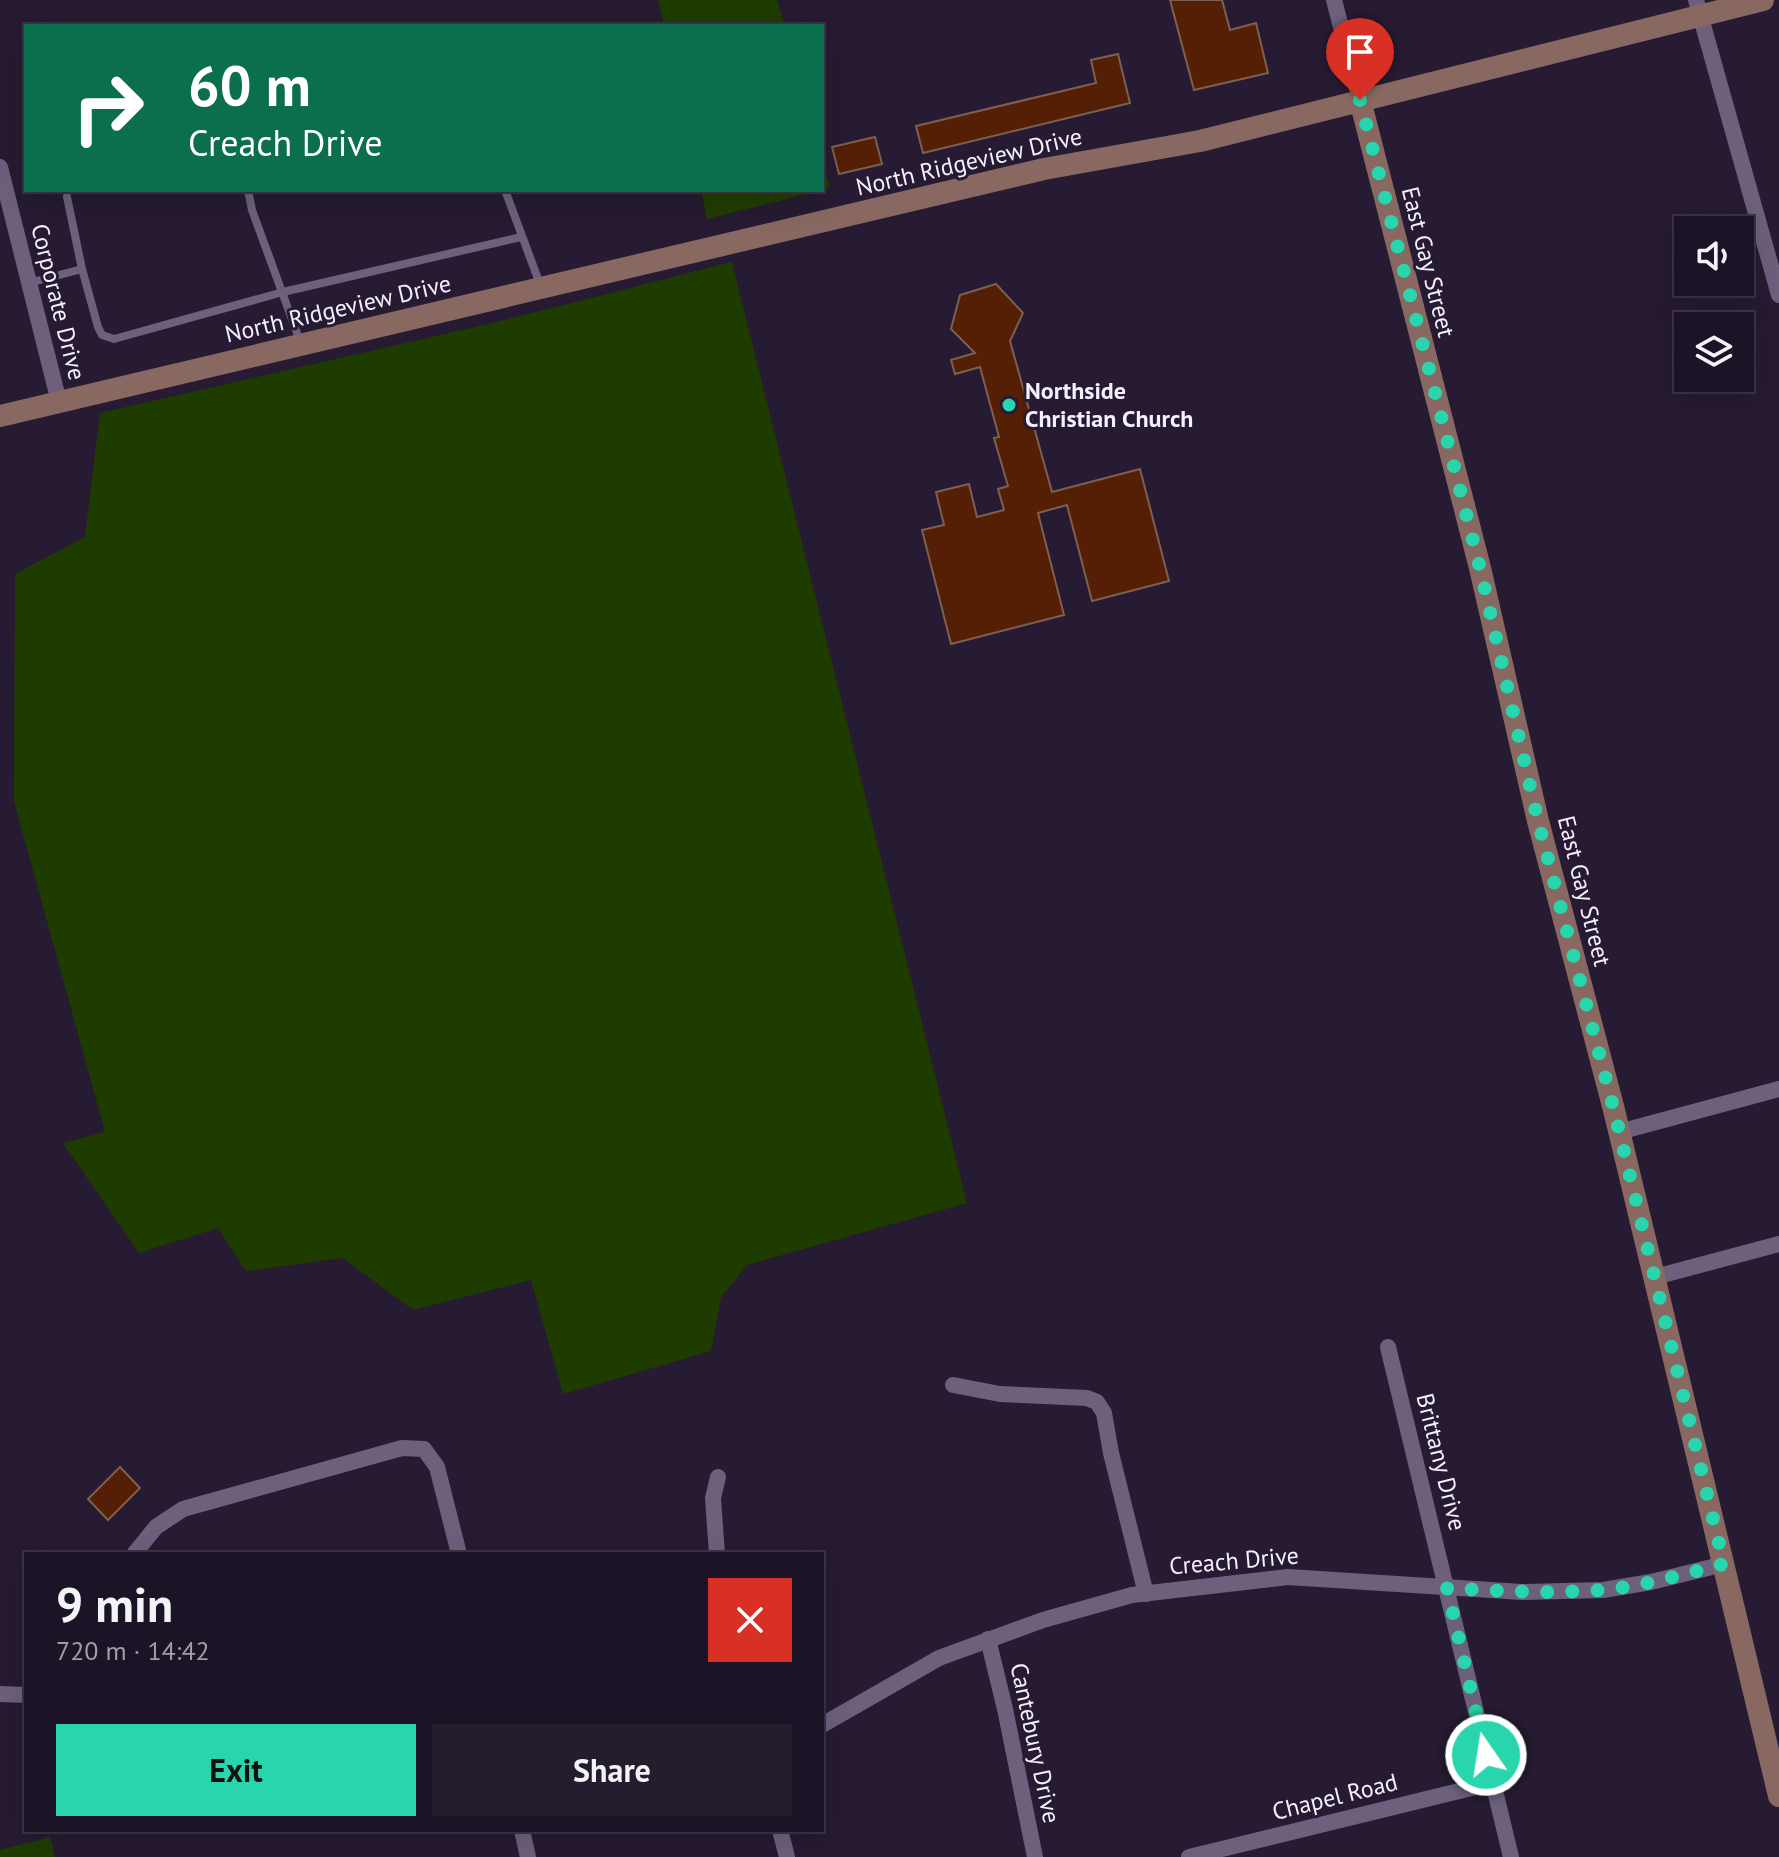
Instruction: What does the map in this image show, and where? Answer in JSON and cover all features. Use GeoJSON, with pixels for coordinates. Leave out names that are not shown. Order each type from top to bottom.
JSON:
{"type":"FeatureCollection","features":[{"type":"Feature","properties":{"kind":"main road","name":"North Ridgeview Drive"},"geometry":{"type":"LineString","coordinates":[[0,416],[1044,169],[1200,141],[1698,8],[1763,0]]}},
{"type":"Feature","properties":{"kind":"main road","name":"East Gay Street"},"geometry":{"type":"LineString","coordinates":[[1360,100],[1480,568],[1538,821],[1655,1277],[1779,1796]]}},
{"type":"Feature","properties":{"kind":"street","name":"East Gay Street"},"geometry":{"type":"LineString","coordinates":[[1334,0],[1360,100]]}},
{"type":"Feature","properties":{"kind":"street"},"geometry":{"type":"LineString","coordinates":[[1698,8],[1779,295]]}},
{"type":"Feature","properties":{"kind":"street","name":"Corporate Drive"},"geometry":{"type":"LineString","coordinates":[[0,167],[59,402]]}},
{"type":"Feature","properties":{"kind":"street"},"geometry":{"type":"LineString","coordinates":[[1619,1132],[1779,1089]]}},
{"type":"Feature","properties":{"kind":"street"},"geometry":{"type":"LineString","coordinates":[[1655,1277],[1779,1244]]}},
{"type":"Feature","properties":{"kind":"street","name":"Brittany Drive"},"geometry":{"type":"LineString","coordinates":[[1388,1347],[1447,1588]]}},
{"type":"Feature","properties":{"kind":"street"},"geometry":{"type":"LineString","coordinates":[[953,1385],[1000,1394],[1087,1398],[1097,1402],[1104,1413],[1146,1594]]}},
{"type":"Feature","properties":{"kind":"street"},"geometry":{"type":"LineString","coordinates":[[136,1552],[156,1527],[183,1509],[402,1448],[424,1449],[437,1467],[458,1552]]}},
{"type":"Feature","properties":{"kind":"street"},"geometry":{"type":"LineString","coordinates":[[717,1552],[713,1498],[718,1477]]}},
{"type":"Feature","properties":{"kind":"street","name":"Creach Drive"},"geometry":{"type":"LineString","coordinates":[[824,1724],[939,1658],[1043,1620],[1132,1595],[1288,1577],[1522,1592],[1603,1590],[1724,1564]]}},
{"type":"Feature","properties":{"kind":"street"},"geometry":{"type":"LineString","coordinates":[[1447,1588],[1511,1857]]}},
{"type":"Feature","properties":{"kind":"street","name":"Cantebury Drive"},"geometry":{"type":"LineString","coordinates":[[988,1639],[1035,1857]]}},
{"type":"Feature","properties":{"kind":"street"},"geometry":{"type":"LineString","coordinates":[[0,1694],[24,1695]]}},
{"type":"Feature","properties":{"kind":"street","name":"Chapel Road"},"geometry":{"type":"LineString","coordinates":[[1189,1857],[1492,1783]]}},
{"type":"Feature","properties":{"kind":"street"},"geometry":{"type":"LineString","coordinates":[[522,1832],[528,1857]]}},
{"type":"Feature","properties":{"kind":"street"},"geometry":{"type":"LineString","coordinates":[[781,1832],[787,1857]]}},
{"type":"Feature","properties":{"kind":"lane"},"geometry":{"type":"LineString","coordinates":[[248,192],[252,210],[301,345]]}},
{"type":"Feature","properties":{"kind":"lane"},"geometry":{"type":"LineString","coordinates":[[506,192],[541,288]]}},
{"type":"Feature","properties":{"kind":"lane"},"geometry":{"type":"LineString","coordinates":[[67,197],[98,327],[102,335],[114,339],[283,292],[521,237]]}},
{"type":"Feature","properties":{"kind":"lane"},"geometry":{"type":"LineString","coordinates":[[29,283],[82,269]]}},
{"type":"Feature","properties":{"kind":"green space"},"geometry":{"type":"Polygon","coordinates":[[[658,0],[777,0],[784,24],[664,24],[658,0]]]}},
{"type":"Feature","properties":{"kind":"green space"},"geometry":{"type":"Polygon","coordinates":[[[824,167],[830,188],[824,190],[824,167]]]}},
{"type":"Feature","properties":{"kind":"green space"},"geometry":{"type":"Polygon","coordinates":[[[701,192],[814,192],[707,219],[701,192]]]}},
{"type":"Feature","properties":{"kind":"green space"},"geometry":{"type":"Polygon","coordinates":[[[732,262],[967,1203],[747,1265],[721,1297],[711,1351],[563,1394],[531,1280],[413,1310],[343,1258],[246,1271],[218,1228],[139,1253],[63,1143],[105,1132],[14,801],[15,574],[85,537],[100,413],[493,323],[732,262]]]}},
{"type":"Feature","properties":{"kind":"green space"},"geometry":{"type":"Polygon","coordinates":[[[50,1837],[55,1857],[0,1857],[0,1850],[50,1837]]]}},
{"type":"Feature","properties":{"kind":"building"},"geometry":{"type":"Polygon","coordinates":[[[1170,0],[1222,0],[1230,30],[1256,23],[1268,73],[1194,90],[1170,0]]]}},
{"type":"Feature","properties":{"kind":"building"},"geometry":{"type":"Polygon","coordinates":[[[1118,54],[1130,103],[923,153],[916,126],[1096,83],[1091,60],[1118,54]]]}},
{"type":"Feature","properties":{"kind":"building"},"geometry":{"type":"Polygon","coordinates":[[[875,137],[882,164],[839,174],[832,147],[875,137]]]}},
{"type":"Feature","properties":{"kind":"building"},"geometry":{"type":"Polygon","coordinates":[[[996,284],[1023,313],[1010,341],[1052,492],[1140,469],[1169,581],[1092,601],[1067,505],[1038,513],[1064,615],[951,644],[922,530],[944,525],[936,492],[969,484],[977,517],[1004,510],[998,489],[1008,486],[994,438],[999,437],[980,367],[955,374],[951,360],[975,353],[951,329],[960,295],[996,284]]]}},
{"type":"Feature","properties":{"kind":"building"},"geometry":{"type":"Polygon","coordinates":[[[120,1467],[140,1488],[108,1520],[88,1499],[120,1467]]]}},
{"type":"Feature","properties":{"kind":"place","name":"Northside Christian Church"},"geometry":{"type":"Point","coordinates":[1009,405]}},
{"type":"Feature","properties":{"kind":"route"},"geometry":{"type":"LineString","coordinates":[[1360,100],[1480,568],[1538,821],[1614,1110],[1724,1564],[1603,1590],[1522,1592],[1447,1588],[1486,1755]]}}]}
